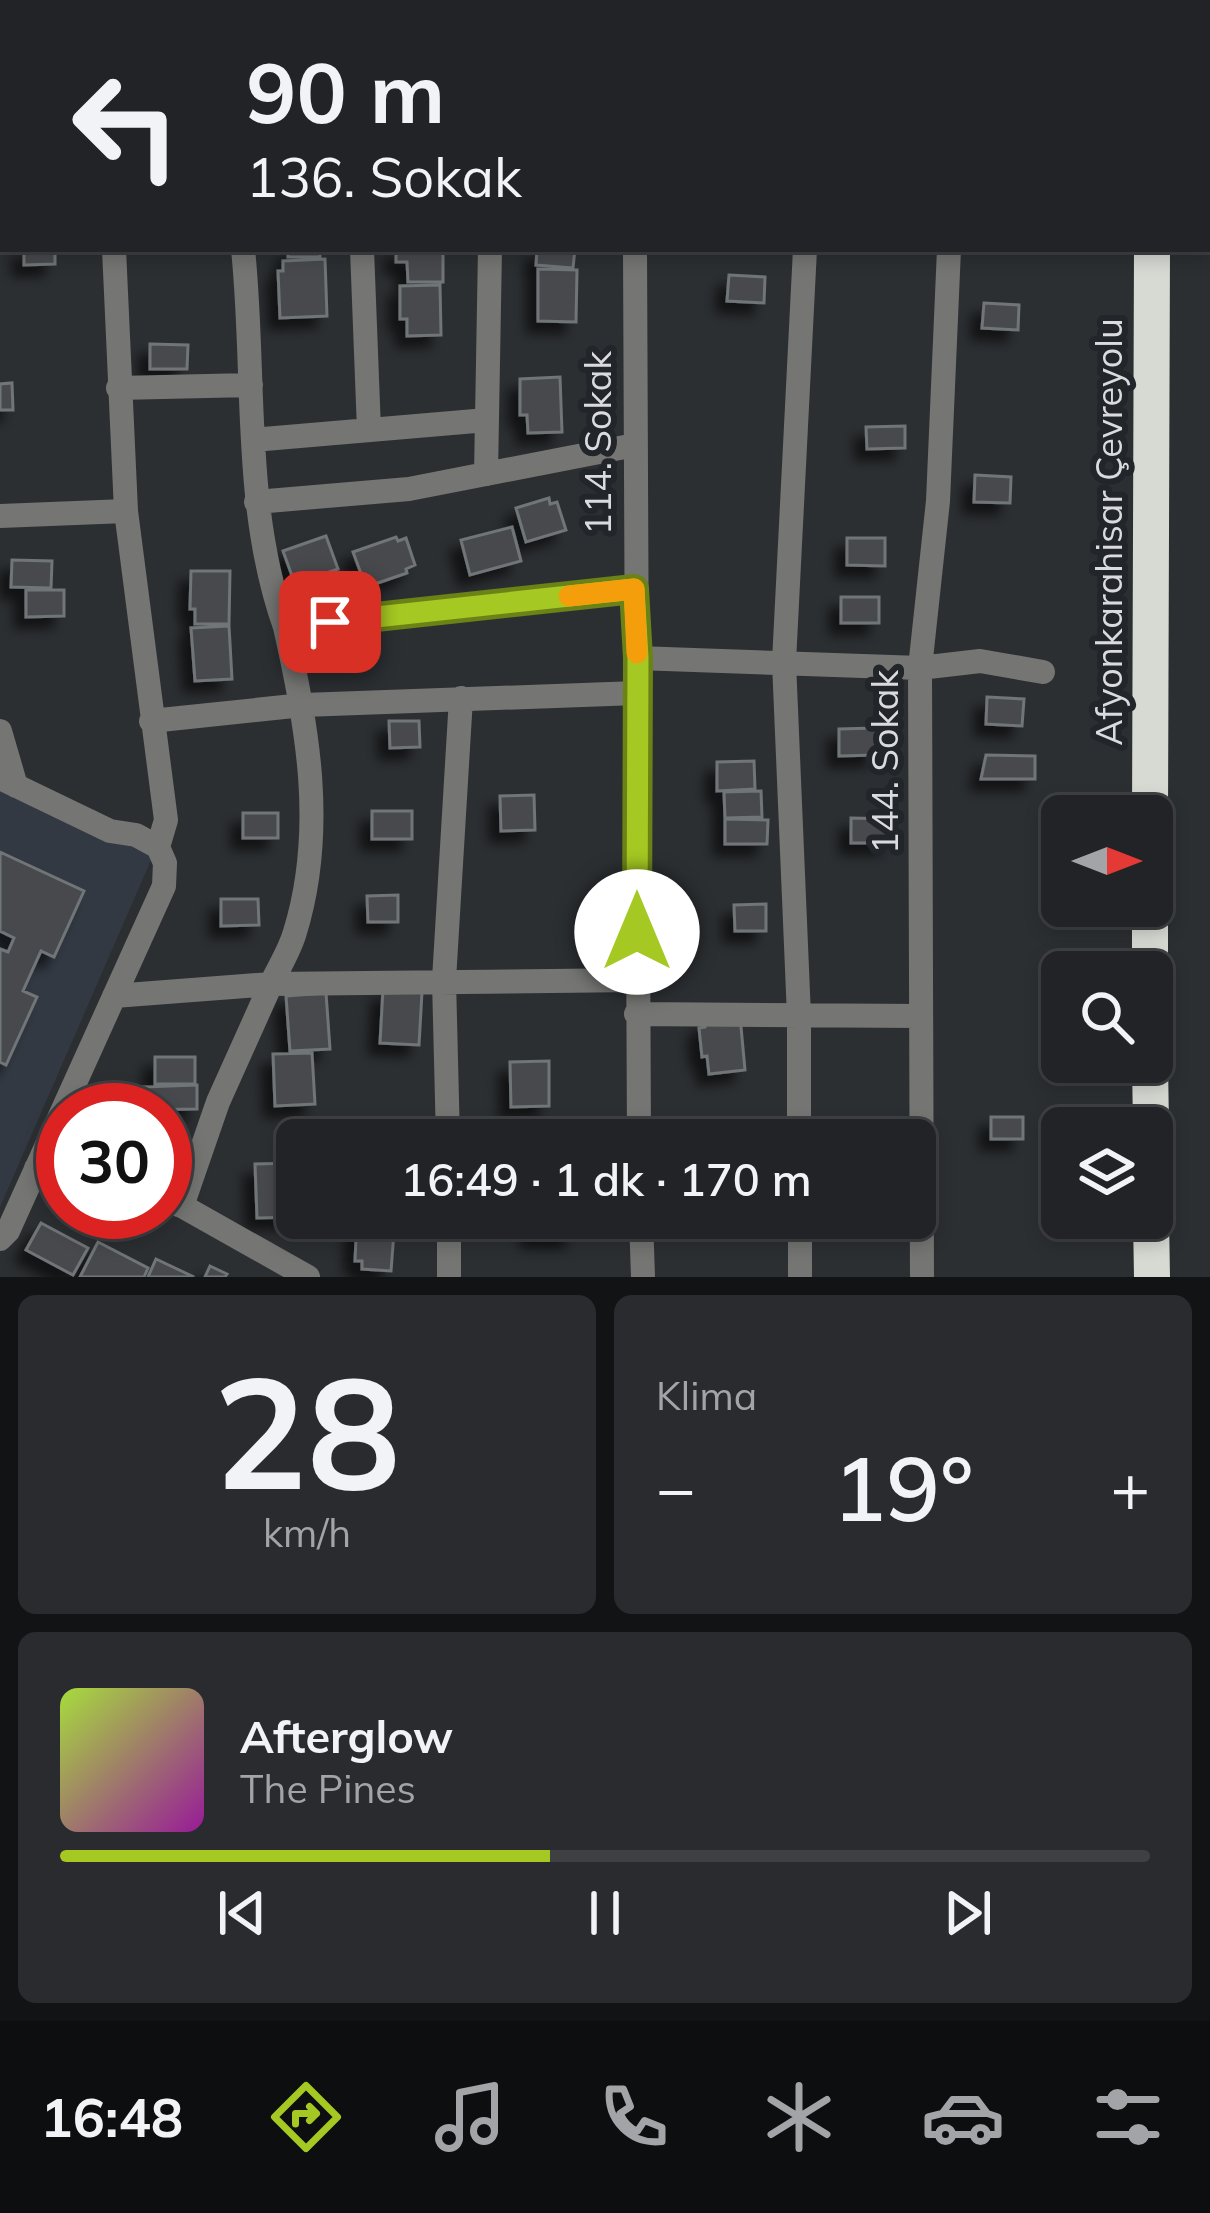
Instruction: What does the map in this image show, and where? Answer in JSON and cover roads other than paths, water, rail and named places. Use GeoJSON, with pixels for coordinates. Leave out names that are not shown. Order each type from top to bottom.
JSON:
{"type":"FeatureCollection","features":[{"type":"Feature","properties":{"kind":"highway","name":"Afyonkarahisar Çevreyolu"},"geometry":{"type":"LineString","coordinates":[[1150,795],[1152,252]]}},
{"type":"Feature","properties":{"kind":"highway"},"geometry":{"type":"LineString","coordinates":[[1151,1239],[1152,1277]]}},
{"type":"Feature","properties":{"kind":"street"},"geometry":{"type":"LineString","coordinates":[[114,252],[127,511],[166,820],[158,847]]}},
{"type":"Feature","properties":{"kind":"street"},"geometry":{"type":"LineString","coordinates":[[192,1161],[295,933],[315,818],[303,705],[286,627],[271,587],[256,502],[242,252]]}},
{"type":"Feature","properties":{"kind":"street"},"geometry":{"type":"LineString","coordinates":[[362,252],[369,430]]}},
{"type":"Feature","properties":{"kind":"street"},"geometry":{"type":"LineString","coordinates":[[487,475],[490,252]]}},
{"type":"Feature","properties":{"kind":"street","name":"114. Sokak"},"geometry":{"type":"LineString","coordinates":[[635,252],[638,1119]]}},
{"type":"Feature","properties":{"kind":"street"},"geometry":{"type":"LineString","coordinates":[[800,1119],[784,662],[805,252]]}},
{"type":"Feature","properties":{"kind":"street","name":"144. Sokak"},"geometry":{"type":"LineString","coordinates":[[922,1277],[920,668],[938,501],[949,252]]}},
{"type":"Feature","properties":{"kind":"street"},"geometry":{"type":"LineString","coordinates":[[118,388],[250,385]]}},
{"type":"Feature","properties":{"kind":"street"},"geometry":{"type":"LineString","coordinates":[[253,440],[488,420]]}},
{"type":"Feature","properties":{"kind":"street"},"geometry":{"type":"LineString","coordinates":[[256,502],[379,494],[635,445]]}},
{"type":"Feature","properties":{"kind":"street"},"geometry":{"type":"LineString","coordinates":[[0,516],[127,511]]}},
{"type":"Feature","properties":{"kind":"street"},"geometry":{"type":"LineString","coordinates":[[286,627],[634,589]]}},
{"type":"Feature","properties":{"kind":"street"},"geometry":{"type":"LineString","coordinates":[[638,658],[920,668],[980,661],[1043,672]]}},
{"type":"Feature","properties":{"kind":"street"},"geometry":{"type":"LineString","coordinates":[[151,721],[303,705],[637,693]]}},
{"type":"Feature","properties":{"kind":"street"},"geometry":{"type":"LineString","coordinates":[[447,1119],[444,980],[461,698]]}},
{"type":"Feature","properties":{"kind":"street"},"geometry":{"type":"LineString","coordinates":[[0,731],[8,782],[110,831],[136,835],[158,847],[165,863],[164,886],[74,1083]]}},
{"type":"Feature","properties":{"kind":"street"},"geometry":{"type":"LineString","coordinates":[[113,996],[271,983],[637,980]]}},
{"type":"Feature","properties":{"kind":"street"},"geometry":{"type":"LineString","coordinates":[[636,1014],[920,1016]]}},
{"type":"Feature","properties":{"kind":"street"},"geometry":{"type":"LineString","coordinates":[[0,1239],[8,1232],[36,1168]]}},
{"type":"Feature","properties":{"kind":"street"},"geometry":{"type":"LineString","coordinates":[[192,1214],[308,1277]]}},
{"type":"Feature","properties":{"kind":"street"},"geometry":{"type":"LineString","coordinates":[[449,1239],[449,1277]]}},
{"type":"Feature","properties":{"kind":"street"},"geometry":{"type":"LineString","coordinates":[[642,1239],[643,1277]]}},
{"type":"Feature","properties":{"kind":"street"},"geometry":{"type":"LineString","coordinates":[[800,1239],[800,1277]]}}]}
